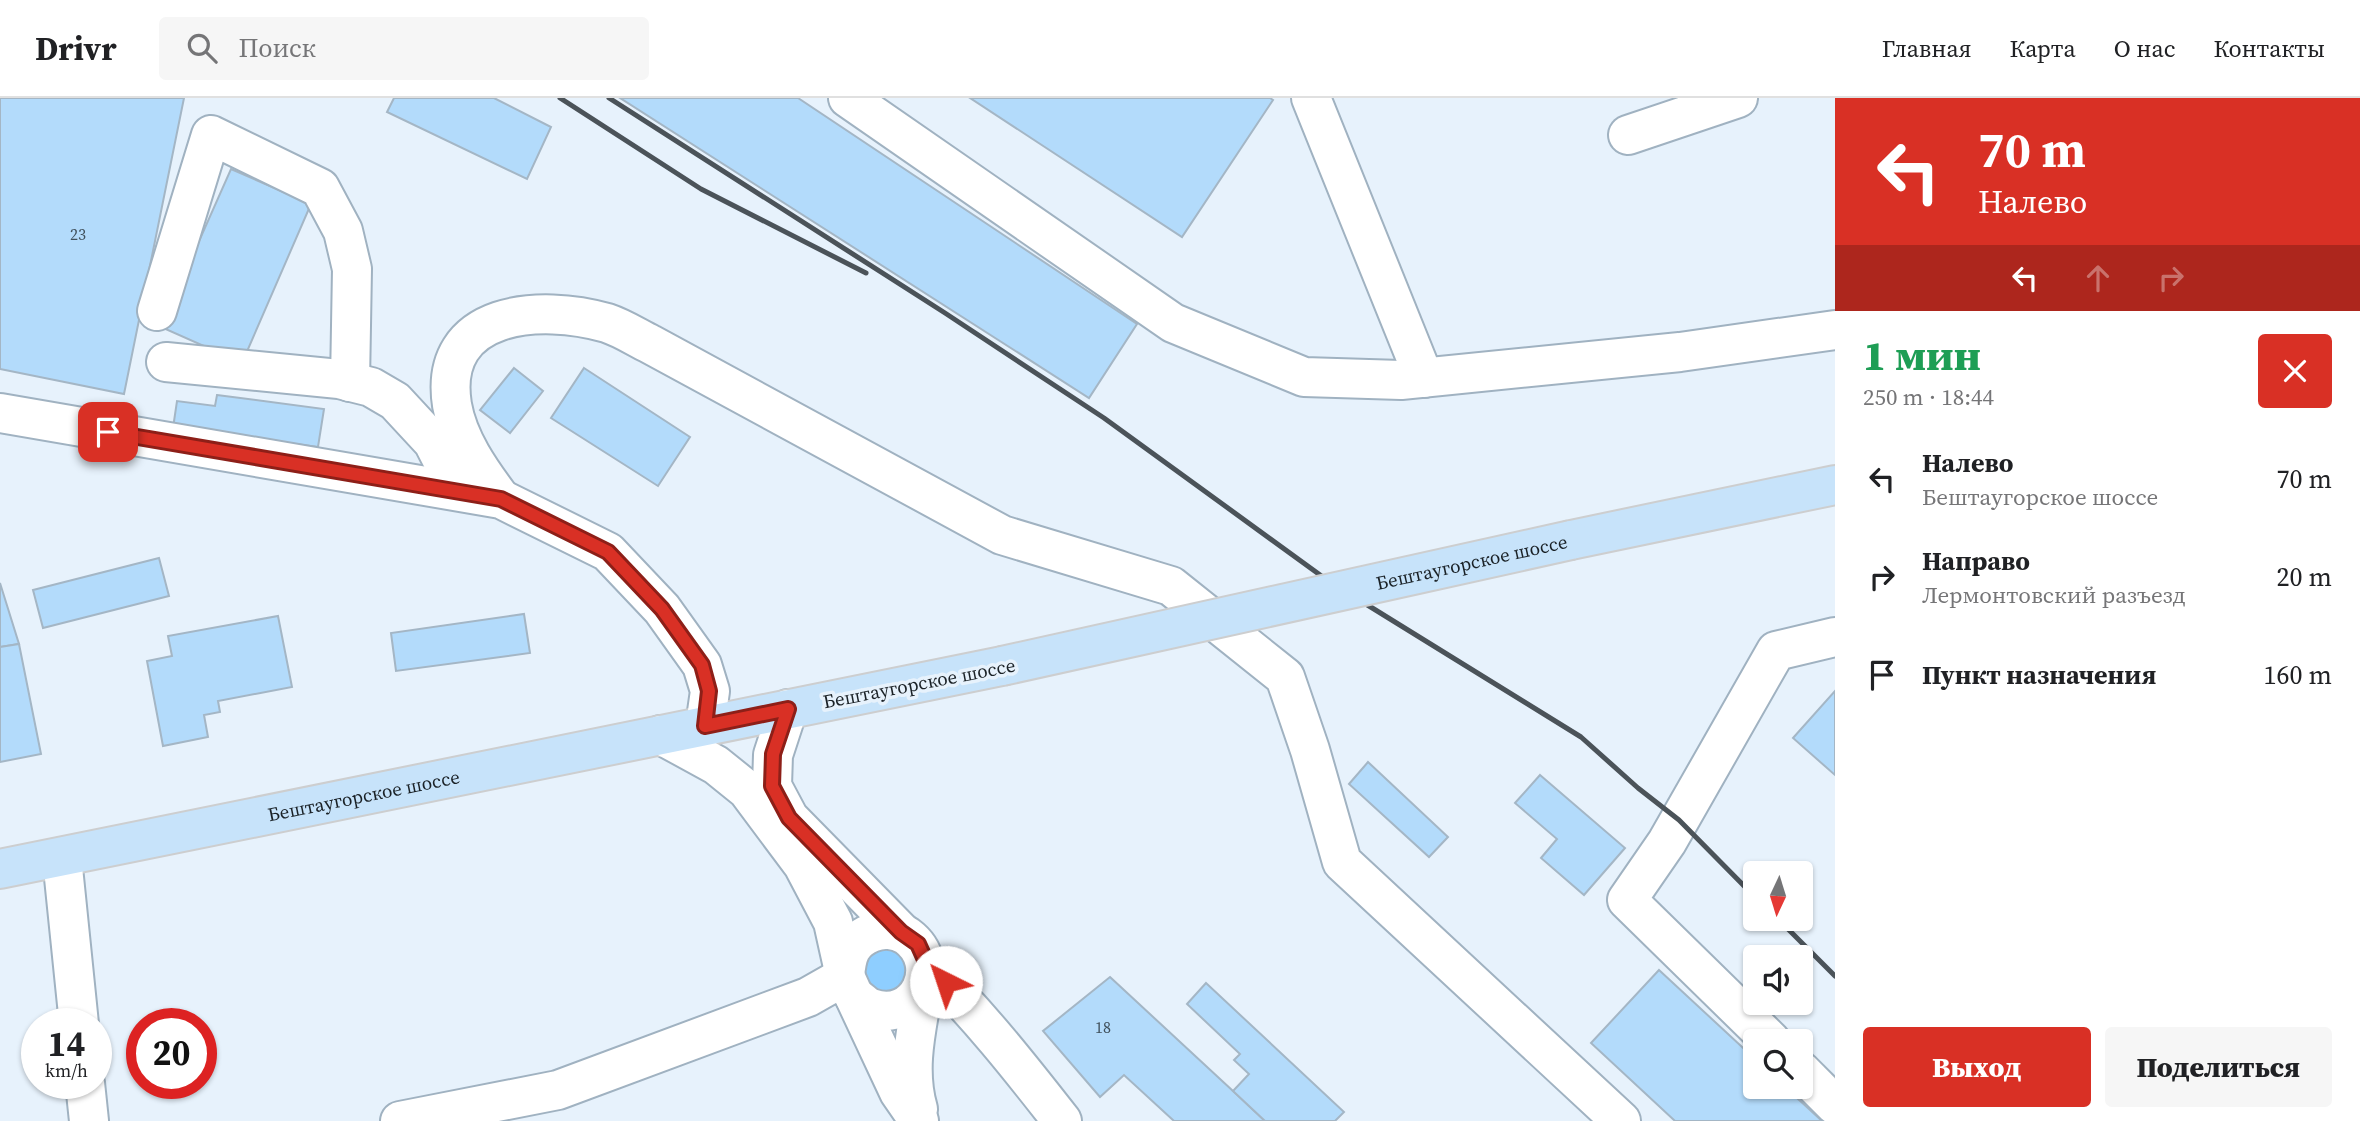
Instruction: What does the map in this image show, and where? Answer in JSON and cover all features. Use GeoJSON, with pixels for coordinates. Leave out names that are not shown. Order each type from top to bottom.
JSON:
{"type":"FeatureCollection","features":[{"type":"Feature","properties":{"kind":"main road","name":"Бештаугорское шоссе"},"geometry":{"type":"LineString","coordinates":[[0,869],[1002,666],[1571,540],[1835,485]]}},
{"type":"Feature","properties":{"kind":"street"},"geometry":{"type":"LineString","coordinates":[[848,98],[1173,323],[1304,377],[1401,380],[1424,378],[1679,352],[1835,330]]}},
{"type":"Feature","properties":{"kind":"street"},"geometry":{"type":"LineString","coordinates":[[1311,98],[1424,378]]}},
{"type":"Feature","properties":{"kind":"street"},"geometry":{"type":"LineString","coordinates":[[1628,135],[1738,98]]}},
{"type":"Feature","properties":{"kind":"street"},"geometry":{"type":"LineString","coordinates":[[157,311],[211,135],[320,188],[343,230],[352,269],[350,382]]}},
{"type":"Feature","properties":{"kind":"street"},"geometry":{"type":"LineString","coordinates":[[501,499],[479,470],[459,429],[452,403],[452,377],[457,355],[469,338],[495,323],[526,314],[559,313],[609,324],[650,344],[1002,535],[1171,586],[1286,677],[1342,862],[1621,1121]]}},
{"type":"Feature","properties":{"kind":"street"},"geometry":{"type":"LineString","coordinates":[[166,362],[350,382],[371,387],[396,401],[433,442],[458,491]]}},
{"type":"Feature","properties":{"kind":"street"},"geometry":{"type":"LineString","coordinates":[[0,413],[501,499],[608,552],[662,609],[702,665],[709,691],[705,726]]}},
{"type":"Feature","properties":{"kind":"street"},"geometry":{"type":"LineString","coordinates":[[1759,1029],[1627,900],[1667,842],[1776,651],[1835,637]]}},
{"type":"Feature","properties":{"kind":"street"},"geometry":{"type":"LineString","coordinates":[[788,709],[773,754],[772,786],[789,818],[901,932],[918,944],[925,974],[912,1049],[912,1089],[920,1121]]}},
{"type":"Feature","properties":{"kind":"street"},"geometry":{"type":"LineString","coordinates":[[661,735],[716,765],[747,790],[803,865],[833,922],[849,986],[899,1092],[920,1121]]}},
{"type":"Feature","properties":{"kind":"street"},"geometry":{"type":"LineString","coordinates":[[62,858],[77,1008]]}},
{"type":"Feature","properties":{"kind":"street"},"geometry":{"type":"LineString","coordinates":[[901,932],[880,929],[860,938],[847,955],[849,986],[871,1008],[892,1011],[911,1002],[925,974]]}},
{"type":"Feature","properties":{"kind":"street"},"geometry":{"type":"LineString","coordinates":[[925,974],[965,1001],[1062,1121]]}},
{"type":"Feature","properties":{"kind":"street"},"geometry":{"type":"LineString","coordinates":[[400,1121],[558,1090],[808,996],[849,986]]}},
{"type":"Feature","properties":{"kind":"street"},"geometry":{"type":"LineString","coordinates":[[1813,1083],[1835,1105]]}},
{"type":"Feature","properties":{"kind":"street"},"geometry":{"type":"LineString","coordinates":[[87,1099],[89,1121]]}},
{"type":"Feature","properties":{"kind":"shaded area"},"geometry":{"type":"Polygon","coordinates":[[[886,948],[902,955],[909,971],[902,987],[886,994],[870,987],[863,971],[870,955],[886,948]]]}},
{"type":"Feature","properties":{"kind":"building"},"geometry":{"type":"Polygon","coordinates":[[[0,98],[184,98],[124,394],[0,369],[0,98]]]}},
{"type":"Feature","properties":{"kind":"building"},"geometry":{"type":"Polygon","coordinates":[[[394,98],[494,98],[551,127],[527,179],[387,112],[394,98]]]}},
{"type":"Feature","properties":{"kind":"building"},"geometry":{"type":"Polygon","coordinates":[[[620,98],[798,98],[1137,324],[1089,398],[620,98]]]}},
{"type":"Feature","properties":{"kind":"building"},"geometry":{"type":"Polygon","coordinates":[[[970,98],[1270,98],[1273,100],[1182,237],[970,98]]]}},
{"type":"Feature","properties":{"kind":"building"},"geometry":{"type":"Polygon","coordinates":[[[231,169],[311,204],[242,363],[161,327],[231,169]]]}},
{"type":"Feature","properties":{"kind":"building"},"geometry":{"type":"Polygon","coordinates":[[[514,368],[543,391],[510,433],[480,410],[514,368]]]}},
{"type":"Feature","properties":{"kind":"building"},"geometry":{"type":"Polygon","coordinates":[[[584,368],[690,437],[658,486],[551,418],[584,368]]]}},
{"type":"Feature","properties":{"kind":"building"},"geometry":{"type":"Polygon","coordinates":[[[217,395],[324,409],[318,447],[173,428],[177,401],[215,406],[217,395]]]}},
{"type":"Feature","properties":{"kind":"building"},"geometry":{"type":"Polygon","coordinates":[[[159,558],[169,596],[43,628],[33,590],[159,558]]]}},
{"type":"Feature","properties":{"kind":"building"},"geometry":{"type":"Polygon","coordinates":[[[0,583],[19,644],[0,647],[0,583]]]}},
{"type":"Feature","properties":{"kind":"building"},"geometry":{"type":"Polygon","coordinates":[[[524,614],[530,653],[396,671],[391,633],[524,614]]]}},
{"type":"Feature","properties":{"kind":"building"},"geometry":{"type":"Polygon","coordinates":[[[278,616],[292,687],[218,701],[220,712],[204,715],[208,737],[163,746],[147,661],[172,656],[168,636],[278,616]]]}},
{"type":"Feature","properties":{"kind":"building"},"geometry":{"type":"Polygon","coordinates":[[[19,644],[41,754],[0,762],[0,647],[19,644]]]}},
{"type":"Feature","properties":{"kind":"building"},"geometry":{"type":"Polygon","coordinates":[[[1835,691],[1835,775],[1793,738],[1835,691]]]}},
{"type":"Feature","properties":{"kind":"building"},"geometry":{"type":"Polygon","coordinates":[[[1368,762],[1448,837],[1429,857],[1349,784],[1368,762]]]}},
{"type":"Feature","properties":{"kind":"building"},"geometry":{"type":"Polygon","coordinates":[[[1540,775],[1625,848],[1584,895],[1541,858],[1557,839],[1515,803],[1540,775]]]}},
{"type":"Feature","properties":{"kind":"building"},"geometry":{"type":"Polygon","coordinates":[[[1659,970],[1743,1048],[1743,1099],[1798,1099],[1822,1121],[1675,1121],[1591,1043],[1659,970]]]}},
{"type":"Feature","properties":{"kind":"building"},"geometry":{"type":"Polygon","coordinates":[[[1110,977],[1265,1121],[1174,1121],[1124,1075],[1100,1097],[1043,1031],[1110,977]]]}},
{"type":"Feature","properties":{"kind":"building"},"geometry":{"type":"Polygon","coordinates":[[[1206,983],[1344,1112],[1335,1121],[1265,1121],[1233,1091],[1249,1074],[1234,1060],[1240,1054],[1187,1004],[1206,983]]]}},
{"type":"Feature","properties":{"kind":"railway"},"geometry":{"type":"LineString","coordinates":[[560,98],[701,189],[866,273]]}},
{"type":"Feature","properties":{"kind":"railway"},"geometry":{"type":"LineString","coordinates":[[609,98],[1104,418],[1327,580],[1581,737],[1679,820],[1743,885]]}},
{"type":"Feature","properties":{"kind":"railway"},"geometry":{"type":"LineString","coordinates":[[1790,931],[1835,976]]}},
{"type":"Feature","properties":{"kind":"route"},"geometry":{"type":"LineString","coordinates":[[108,432],[501,499],[608,552],[662,609],[702,665],[709,691],[705,726],[788,709],[773,754],[772,786],[789,818],[901,932],[918,944],[927,964],[946,982]]}}]}
